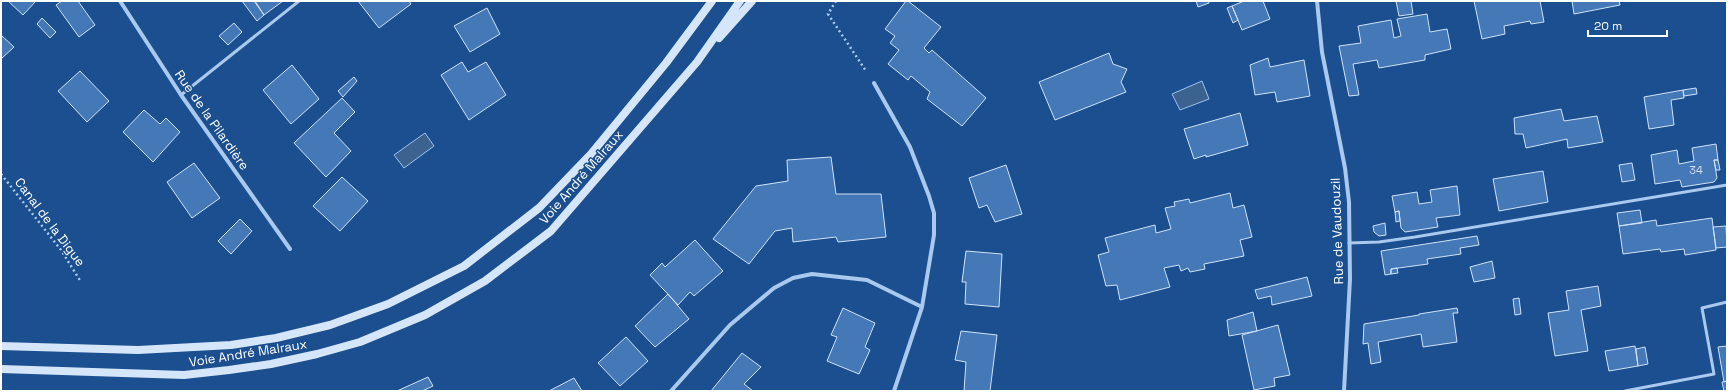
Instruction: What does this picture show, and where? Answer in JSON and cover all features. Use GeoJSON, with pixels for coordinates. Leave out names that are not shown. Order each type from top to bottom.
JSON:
{"type":"FeatureCollection","features":[{"type":"Feature","properties":{"kind":"main road","name":"Voie André Malraux"},"geometry":{"type":"LineString","coordinates":[[1,346],[138,350],[231,345],[276,338],[330,325],[388,304],[464,266],[539,208],[592,154],[666,63],[712,1]]}},
{"type":"Feature","properties":{"kind":"main road","name":"Voie André Malraux"},"geometry":{"type":"LineString","coordinates":[[1,369],[184,375],[236,369],[271,364],[317,354],[360,342],[425,315],[485,281],[551,231],[697,62],[740,1]]}},
{"type":"Feature","properties":{"kind":"main road"},"geometry":{"type":"LineString","coordinates":[[697,62],[752,1]]}},
{"type":"Feature","properties":{"kind":"street","name":"Rue de la Pilardière"},"geometry":{"type":"LineString","coordinates":[[120,1],[181,95],[290,249]]}},
{"type":"Feature","properties":{"kind":"street","name":"Rue de Vaudouzil"},"geometry":{"type":"LineString","coordinates":[[1317,1],[1322,52],[1345,168],[1349,202],[1349,299],[1344,391]]}},
{"type":"Feature","properties":{"kind":"street"},"geometry":{"type":"LineString","coordinates":[[874,83],[910,147],[934,213],[934,235],[922,307],[894,391]]}},
{"type":"Feature","properties":{"kind":"street"},"geometry":{"type":"LineString","coordinates":[[671,391],[730,325],[774,288],[793,278],[819,274],[867,280],[922,307]]}},
{"type":"Feature","properties":{"kind":"lane"},"geometry":{"type":"LineString","coordinates":[[181,95],[299,1]]}},
{"type":"Feature","properties":{"kind":"lane"},"geometry":{"type":"LineString","coordinates":[[1349,243],[1379,242],[1414,237],[1727,186]]}},
{"type":"Feature","properties":{"kind":"lane"},"geometry":{"type":"LineString","coordinates":[[1625,391],[1714,374],[1702,308],[1727,302]]}},
{"type":"Feature","properties":{"kind":"path"},"geometry":{"type":"LineString","coordinates":[[836,1],[828,14],[874,83]]}},
{"type":"Feature","properties":{"kind":"path","name":"Canal de la Digue"},"geometry":{"type":"LineString","coordinates":[[1,174],[61,250],[81,282]]}},
{"type":"Feature","properties":{"kind":"water"},"geometry":{"type":"Polygon","coordinates":[[[1202,81],[1209,99],[1180,110],[1172,94],[1202,81]]]}},
{"type":"Feature","properties":{"kind":"water"},"geometry":{"type":"Polygon","coordinates":[[[425,133],[434,146],[404,168],[394,155],[425,133]]]}},
{"type":"Feature","properties":{"kind":"building"},"geometry":{"type":"Polygon","coordinates":[[[8,1],[36,1],[23,15],[8,1]]]}},
{"type":"Feature","properties":{"kind":"building"},"geometry":{"type":"Polygon","coordinates":[[[62,1],[78,1],[95,25],[79,37],[56,5],[62,1]]]}},
{"type":"Feature","properties":{"kind":"building"},"geometry":{"type":"Polygon","coordinates":[[[242,1],[254,1],[264,15],[257,21],[242,1]]]}},
{"type":"Feature","properties":{"kind":"building"},"geometry":{"type":"Polygon","coordinates":[[[255,1],[283,1],[264,15],[255,1]]]}},
{"type":"Feature","properties":{"kind":"building"},"geometry":{"type":"Polygon","coordinates":[[[358,1],[409,1],[411,4],[379,28],[358,1]]]}},
{"type":"Feature","properties":{"kind":"building"},"geometry":{"type":"Polygon","coordinates":[[[906,1],[941,27],[924,48],[929,53],[932,50],[986,98],[962,126],[927,99],[930,92],[911,76],[908,80],[888,64],[899,50],[890,43],[895,36],[885,29],[906,1]]]}},
{"type":"Feature","properties":{"kind":"building"},"geometry":{"type":"Polygon","coordinates":[[[1196,1],[1209,1],[1209,3],[1198,7],[1196,1]]]}},
{"type":"Feature","properties":{"kind":"building"},"geometry":{"type":"Polygon","coordinates":[[[1244,1],[1263,1],[1270,19],[1242,30],[1232,6],[1244,1]]]}},
{"type":"Feature","properties":{"kind":"building"},"geometry":{"type":"Polygon","coordinates":[[[1396,1],[1411,1],[1413,14],[1399,16],[1396,1]]]}},
{"type":"Feature","properties":{"kind":"building"},"geometry":{"type":"Polygon","coordinates":[[[1474,1],[1540,1],[1544,22],[1531,24],[1530,21],[1504,26],[1505,34],[1482,39],[1474,1]]]}},
{"type":"Feature","properties":{"kind":"building"},"geometry":{"type":"Polygon","coordinates":[[[1572,1],[1619,1],[1620,5],[1574,14],[1572,1]]]}},
{"type":"Feature","properties":{"kind":"building"},"geometry":{"type":"Polygon","coordinates":[[[1232,6],[1238,20],[1233,23],[1227,8],[1232,6]]]}},
{"type":"Feature","properties":{"kind":"building"},"geometry":{"type":"Polygon","coordinates":[[[487,8],[500,34],[470,52],[454,26],[487,8]]]}},
{"type":"Feature","properties":{"kind":"building"},"geometry":{"type":"Polygon","coordinates":[[[1427,14],[1430,32],[1447,29],[1451,49],[1425,55],[1425,60],[1379,68],[1377,60],[1353,64],[1359,95],[1349,96],[1339,46],[1361,43],[1358,26],[1391,20],[1394,38],[1401,36],[1397,19],[1427,14]]]}},
{"type":"Feature","properties":{"kind":"building"},"geometry":{"type":"Polygon","coordinates":[[[42,18],[56,32],[50,38],[37,24],[42,18]]]}},
{"type":"Feature","properties":{"kind":"building"},"geometry":{"type":"Polygon","coordinates":[[[234,23],[242,32],[228,45],[219,36],[234,23]]]}},
{"type":"Feature","properties":{"kind":"building"},"geometry":{"type":"Polygon","coordinates":[[[1,35],[14,47],[1,59],[1,35]]]}},
{"type":"Feature","properties":{"kind":"building"},"geometry":{"type":"Polygon","coordinates":[[[1109,53],[1113,64],[1127,69],[1121,82],[1126,92],[1055,120],[1039,82],[1109,53]]]}},
{"type":"Feature","properties":{"kind":"building"},"geometry":{"type":"Polygon","coordinates":[[[1268,58],[1270,67],[1304,60],[1310,96],[1277,102],[1275,92],[1255,95],[1250,65],[1268,58]]]}},
{"type":"Feature","properties":{"kind":"building"},"geometry":{"type":"Polygon","coordinates":[[[462,62],[468,72],[486,62],[506,95],[469,120],[441,75],[462,62]]]}},
{"type":"Feature","properties":{"kind":"building"},"geometry":{"type":"Polygon","coordinates":[[[292,65],[319,99],[291,124],[263,90],[292,65]]]}},
{"type":"Feature","properties":{"kind":"building"},"geometry":{"type":"Polygon","coordinates":[[[80,71],[109,101],[87,122],[58,91],[80,71]]]}},
{"type":"Feature","properties":{"kind":"building"},"geometry":{"type":"Polygon","coordinates":[[[354,77],[357,81],[343,97],[338,91],[354,77]]]}},
{"type":"Feature","properties":{"kind":"building"},"geometry":{"type":"Polygon","coordinates":[[[1696,88],[1697,94],[1684,96],[1683,90],[1696,88]]]}},
{"type":"Feature","properties":{"kind":"building"},"geometry":{"type":"Polygon","coordinates":[[[1683,90],[1684,98],[1671,100],[1674,125],[1649,129],[1644,97],[1683,90]]]}},
{"type":"Feature","properties":{"kind":"building"},"geometry":{"type":"Polygon","coordinates":[[[342,98],[355,112],[334,133],[351,151],[326,177],[294,143],[342,98]]]}},
{"type":"Feature","properties":{"kind":"building"},"geometry":{"type":"Polygon","coordinates":[[[1561,109],[1564,121],[1597,116],[1603,142],[1568,148],[1567,139],[1526,148],[1523,134],[1515,134],[1514,118],[1561,109]]]}},
{"type":"Feature","properties":{"kind":"building"},"geometry":{"type":"Polygon","coordinates":[[[144,110],[160,124],[166,118],[180,132],[153,162],[123,132],[144,110]]]}},
{"type":"Feature","properties":{"kind":"building"},"geometry":{"type":"Polygon","coordinates":[[[1240,113],[1248,145],[1194,159],[1184,129],[1240,113]]]}},
{"type":"Feature","properties":{"kind":"building"},"geometry":{"type":"Polygon","coordinates":[[[1716,144],[1718,160],[1714,160],[1717,178],[1714,182],[1682,187],[1680,180],[1655,184],[1651,155],[1677,150],[1679,164],[1694,161],[1692,148],[1716,144]]]}},
{"type":"Feature","properties":{"kind":"building"},"geometry":{"type":"Polygon","coordinates":[[[831,157],[836,194],[881,194],[886,237],[838,242],[836,237],[793,242],[792,228],[775,231],[749,264],[713,239],[756,186],[788,181],[787,160],[831,157]]]}},
{"type":"Feature","properties":{"kind":"building"},"geometry":{"type":"Polygon","coordinates":[[[1714,160],[1718,160],[1720,170],[1716,170],[1714,160]]]}},
{"type":"Feature","properties":{"kind":"building"},"geometry":{"type":"Polygon","coordinates":[[[194,163],[220,198],[192,218],[167,182],[194,163]]]}},
{"type":"Feature","properties":{"kind":"building"},"geometry":{"type":"Polygon","coordinates":[[[1632,163],[1635,180],[1622,182],[1619,165],[1632,163]]]}},
{"type":"Feature","properties":{"kind":"building"},"geometry":{"type":"Polygon","coordinates":[[[1006,165],[1022,214],[995,222],[987,205],[979,208],[969,178],[1006,165]]]}},
{"type":"Feature","properties":{"kind":"building"},"geometry":{"type":"Polygon","coordinates":[[[1543,171],[1548,202],[1499,211],[1493,179],[1543,171]]]}},
{"type":"Feature","properties":{"kind":"building"},"geometry":{"type":"Polygon","coordinates":[[[342,177],[368,201],[340,231],[313,206],[342,177]]]}},
{"type":"Feature","properties":{"kind":"building"},"geometry":{"type":"Polygon","coordinates":[[[1457,186],[1460,215],[1436,218],[1438,227],[1405,232],[1401,228],[1399,211],[1395,212],[1392,196],[1417,192],[1419,204],[1432,202],[1430,190],[1457,186]]]}},
{"type":"Feature","properties":{"kind":"building"},"geometry":{"type":"Polygon","coordinates":[[[1230,193],[1233,208],[1244,205],[1252,237],[1240,240],[1244,256],[1204,264],[1205,269],[1190,272],[1188,268],[1181,271],[1179,265],[1164,268],[1170,287],[1120,300],[1117,285],[1106,286],[1098,255],[1109,252],[1105,238],[1155,225],[1156,233],[1171,229],[1165,208],[1175,206],[1174,202],[1189,199],[1190,203],[1230,193]]]}},
{"type":"Feature","properties":{"kind":"building"},"geometry":{"type":"Polygon","coordinates":[[[1640,210],[1642,223],[1619,226],[1617,213],[1640,210]]]}},
{"type":"Feature","properties":{"kind":"building"},"geometry":{"type":"Polygon","coordinates":[[[1399,211],[1400,221],[1396,222],[1395,212],[1399,211]]]}},
{"type":"Feature","properties":{"kind":"building"},"geometry":{"type":"Polygon","coordinates":[[[1712,218],[1716,250],[1685,255],[1684,249],[1661,252],[1660,249],[1623,254],[1619,226],[1656,220],[1657,226],[1712,218]]]}},
{"type":"Feature","properties":{"kind":"building"},"geometry":{"type":"Polygon","coordinates":[[[240,219],[252,231],[231,254],[218,241],[240,219]]]}},
{"type":"Feature","properties":{"kind":"building"},"geometry":{"type":"Polygon","coordinates":[[[1385,223],[1386,235],[1379,236],[1374,232],[1373,226],[1385,223]]]}},
{"type":"Feature","properties":{"kind":"building"},"geometry":{"type":"Polygon","coordinates":[[[1726,226],[1727,247],[1716,248],[1713,227],[1726,226]]]}},
{"type":"Feature","properties":{"kind":"building"},"geometry":{"type":"Polygon","coordinates":[[[1477,236],[1479,245],[1460,248],[1461,254],[1427,259],[1428,264],[1391,269],[1391,274],[1385,275],[1381,251],[1477,236]]]}},
{"type":"Feature","properties":{"kind":"building"},"geometry":{"type":"Polygon","coordinates":[[[695,240],[723,271],[694,296],[690,292],[678,305],[650,275],[662,263],[665,267],[695,240]]]}},
{"type":"Feature","properties":{"kind":"building"},"geometry":{"type":"Polygon","coordinates":[[[966,251],[1002,254],[999,307],[965,304],[966,282],[962,282],[966,251]]]}},
{"type":"Feature","properties":{"kind":"building"},"geometry":{"type":"Polygon","coordinates":[[[1492,261],[1495,278],[1474,282],[1470,267],[1492,261]]]}},
{"type":"Feature","properties":{"kind":"building"},"geometry":{"type":"Polygon","coordinates":[[[1397,268],[1398,273],[1391,274],[1391,269],[1397,268]]]}},
{"type":"Feature","properties":{"kind":"building"},"geometry":{"type":"Polygon","coordinates":[[[1307,277],[1312,296],[1272,305],[1271,296],[1258,299],[1255,290],[1307,277]]]}},
{"type":"Feature","properties":{"kind":"building"},"geometry":{"type":"Polygon","coordinates":[[[1598,286],[1601,306],[1581,310],[1588,351],[1555,356],[1548,313],[1569,310],[1566,291],[1598,286]]]}},
{"type":"Feature","properties":{"kind":"building"},"geometry":{"type":"Polygon","coordinates":[[[668,294],[689,319],[655,347],[635,326],[668,294]]]}},
{"type":"Feature","properties":{"kind":"building"},"geometry":{"type":"Polygon","coordinates":[[[1519,298],[1521,314],[1515,315],[1513,299],[1519,298]]]}},
{"type":"Feature","properties":{"kind":"building"},"geometry":{"type":"Polygon","coordinates":[[[843,308],[875,323],[865,347],[870,350],[859,374],[827,361],[837,337],[831,335],[843,308]]]}},
{"type":"Feature","properties":{"kind":"building"},"geometry":{"type":"Polygon","coordinates":[[[1457,308],[1458,313],[1453,313],[1457,342],[1423,347],[1421,334],[1378,342],[1381,362],[1371,364],[1368,343],[1363,344],[1364,324],[1457,308]]]}},
{"type":"Feature","properties":{"kind":"building"},"geometry":{"type":"Polygon","coordinates":[[[1253,312],[1257,331],[1229,336],[1227,320],[1253,312]]]}},
{"type":"Feature","properties":{"kind":"building"},"geometry":{"type":"Polygon","coordinates":[[[1278,325],[1290,375],[1274,378],[1275,386],[1254,390],[1242,335],[1278,325]]]}},
{"type":"Feature","properties":{"kind":"building"},"geometry":{"type":"Polygon","coordinates":[[[961,331],[997,335],[990,391],[964,391],[966,362],[955,360],[961,331]]]}},
{"type":"Feature","properties":{"kind":"building"},"geometry":{"type":"Polygon","coordinates":[[[626,337],[648,361],[620,386],[598,363],[626,337]]]}},
{"type":"Feature","properties":{"kind":"building"},"geometry":{"type":"Polygon","coordinates":[[[1635,346],[1638,366],[1609,371],[1605,351],[1635,346]]]}},
{"type":"Feature","properties":{"kind":"building"},"geometry":{"type":"Polygon","coordinates":[[[1727,346],[1727,381],[1724,382],[1718,347],[1727,346]]]}},
{"type":"Feature","properties":{"kind":"building"},"geometry":{"type":"Polygon","coordinates":[[[1645,347],[1648,364],[1638,366],[1636,349],[1645,347]]]}},
{"type":"Feature","properties":{"kind":"building"},"geometry":{"type":"Polygon","coordinates":[[[742,353],[761,367],[744,384],[753,391],[711,391],[742,353]]]}},
{"type":"Feature","properties":{"kind":"building"},"geometry":{"type":"Polygon","coordinates":[[[428,377],[433,386],[422,391],[397,391],[428,377]]]}},
{"type":"Feature","properties":{"kind":"building"},"geometry":{"type":"Polygon","coordinates":[[[574,378],[582,391],[549,391],[574,378]]]}},
{"type":"Feature","properties":{"kind":"building"},"geometry":{"type":"Polygon","coordinates":[[[1727,381],[1727,391],[1724,391],[1722,382],[1727,381]]]}}]}
